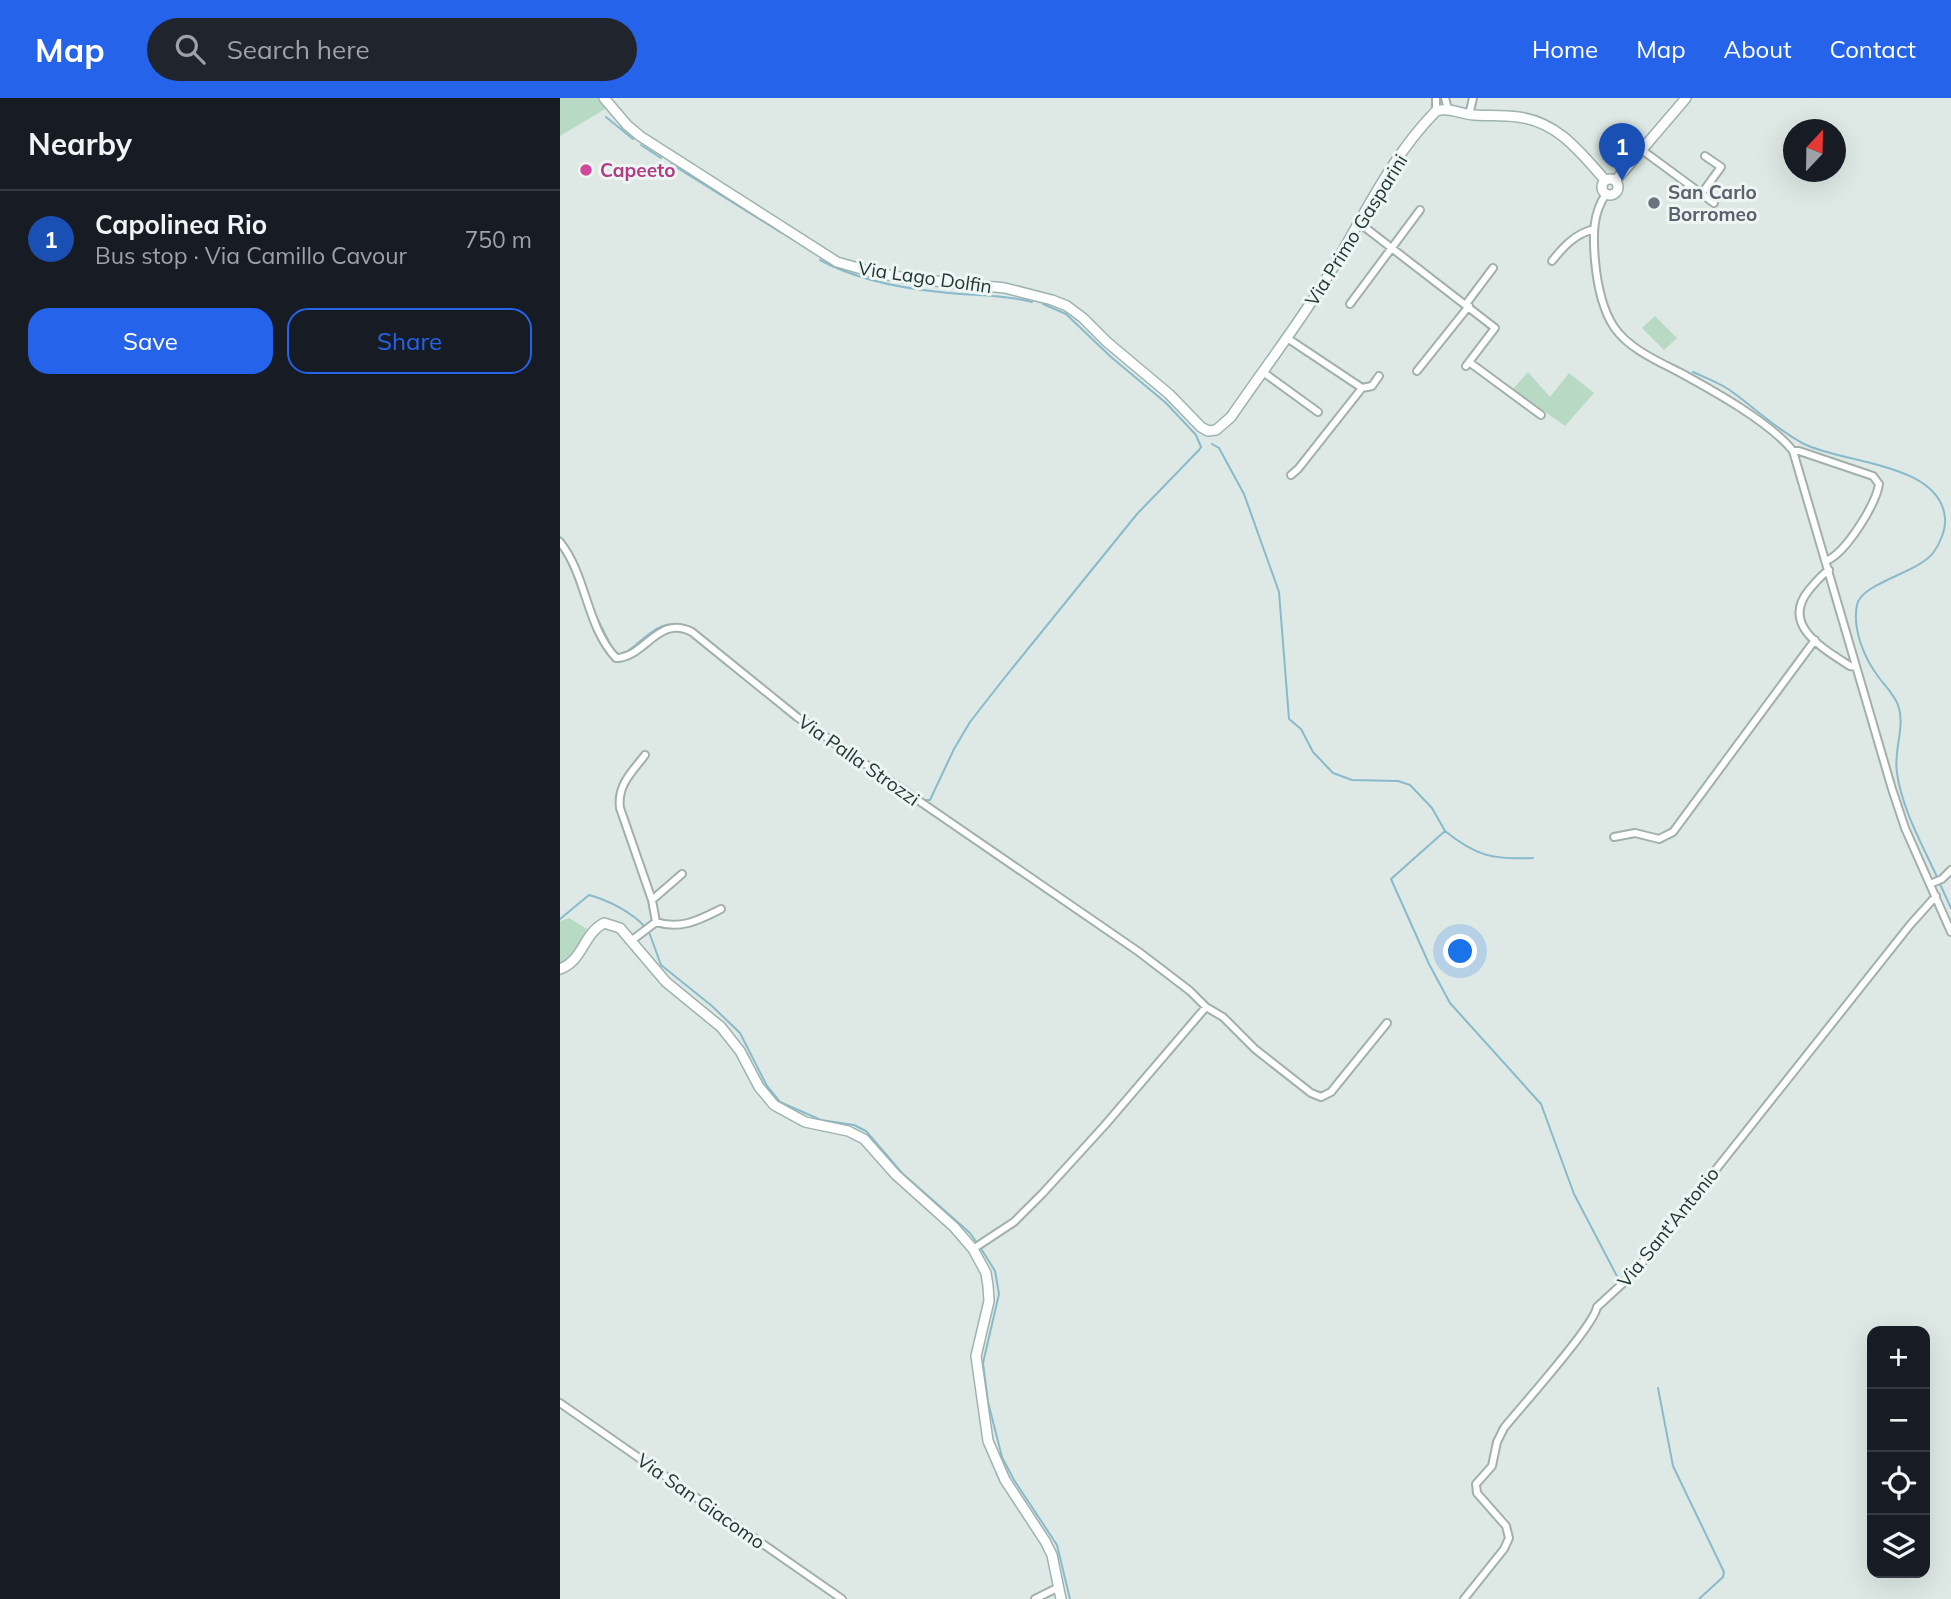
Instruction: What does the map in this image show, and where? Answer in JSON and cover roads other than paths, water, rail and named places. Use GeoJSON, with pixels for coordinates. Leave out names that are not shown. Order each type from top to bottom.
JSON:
{"type":"FeatureCollection","features":[{"type":"Feature","properties":{"kind":"street","name":"Via Lago Dolfin"},"geometry":{"type":"LineString","coordinates":[[604,98],[626,125],[640,136],[837,262],[919,281],[1025,291],[1067,306],[1208,431]]}},
{"type":"Feature","properties":{"kind":"street"},"geometry":{"type":"LineString","coordinates":[[1436,98],[1436,111],[1448,109],[1469,115],[1517,117],[1546,124],[1572,143],[1605,180]]}},
{"type":"Feature","properties":{"kind":"street"},"geometry":{"type":"LineString","coordinates":[[1445,98],[1448,109]]}},
{"type":"Feature","properties":{"kind":"street"},"geometry":{"type":"LineString","coordinates":[[1469,115],[1473,98]]}},
{"type":"Feature","properties":{"kind":"street"},"geometry":{"type":"LineString","coordinates":[[1616,180],[1686,98]]}},
{"type":"Feature","properties":{"kind":"street","name":"Via Primo Gasparini"},"geometry":{"type":"LineString","coordinates":[[1208,431],[1223,426],[1263,372],[1330,273],[1391,168],[1436,111]]}},
{"type":"Feature","properties":{"kind":"street"},"geometry":{"type":"LineString","coordinates":[[1642,150],[1714,203]]}},
{"type":"Feature","properties":{"kind":"street"},"geometry":{"type":"LineString","coordinates":[[1702,193],[1723,166],[1705,156]]}},
{"type":"Feature","properties":{"kind":"street"},"geometry":{"type":"LineString","coordinates":[[1606,194],[1602,187],[1605,180],[1616,180]]}},
{"type":"Feature","properties":{"kind":"street"},"geometry":{"type":"LineString","coordinates":[[1606,194],[1614,194],[1617,191],[1616,180]]}},
{"type":"Feature","properties":{"kind":"street"},"geometry":{"type":"LineString","coordinates":[[1606,194],[1599,207],[1594,229],[1596,272],[1604,307],[1614,328],[1625,340],[1651,357],[1722,395],[1793,451],[1892,789],[1906,828],[1936,882],[1936,896],[1951,932]]}},
{"type":"Feature","properties":{"kind":"street"},"geometry":{"type":"LineString","coordinates":[[1350,304],[1420,210]]}},
{"type":"Feature","properties":{"kind":"street"},"geometry":{"type":"LineString","coordinates":[[1358,222],[1495,328],[1467,364],[1541,415]]}},
{"type":"Feature","properties":{"kind":"street"},"geometry":{"type":"LineString","coordinates":[[1552,261],[1564,246],[1579,234],[1594,229]]}},
{"type":"Feature","properties":{"kind":"street"},"geometry":{"type":"LineString","coordinates":[[1417,371],[1493,268]]}},
{"type":"Feature","properties":{"kind":"street"},"geometry":{"type":"LineString","coordinates":[[1287,338],[1363,388]]}},
{"type":"Feature","properties":{"kind":"street"},"geometry":{"type":"LineString","coordinates":[[1263,372],[1318,412]]}},
{"type":"Feature","properties":{"kind":"street"},"geometry":{"type":"LineString","coordinates":[[1291,475],[1363,388],[1372,386],[1379,376]]}},
{"type":"Feature","properties":{"kind":"street"},"geometry":{"type":"LineString","coordinates":[[1793,451],[1873,476],[1880,484],[1858,528],[1835,556],[1826,561]]}},
{"type":"Feature","properties":{"kind":"street","name":"Via Palla Strozzi"},"geometry":{"type":"LineString","coordinates":[[560,542],[575,568],[590,612],[616,658],[625,657],[669,628],[679,627],[692,632],[797,717],[1139,952],[1190,991],[1206,1007],[1223,1017],[1271,1063],[1321,1097],[1331,1092],[1387,1023]]}},
{"type":"Feature","properties":{"kind":"street"},"geometry":{"type":"LineString","coordinates":[[1829,570],[1799,605],[1798,615],[1815,640],[1850,666],[1856,667]]}},
{"type":"Feature","properties":{"kind":"street"},"geometry":{"type":"LineString","coordinates":[[1614,837],[1635,833],[1659,839],[1673,832],[1815,640]]}},
{"type":"Feature","properties":{"kind":"street"},"geometry":{"type":"LineString","coordinates":[[645,755],[625,780],[619,798],[620,808],[652,900],[654,924]]}},
{"type":"Feature","properties":{"kind":"street"},"geometry":{"type":"LineString","coordinates":[[1936,882],[1951,870]]}},
{"type":"Feature","properties":{"kind":"street"},"geometry":{"type":"LineString","coordinates":[[652,900],[682,874]]}},
{"type":"Feature","properties":{"kind":"street","name":"Via Sant'Antonio"},"geometry":{"type":"LineString","coordinates":[[1464,1599],[1504,1549],[1509,1538],[1506,1526],[1477,1493],[1476,1485],[1492,1466],[1496,1442],[1504,1428],[1575,1341],[1596,1313],[1597,1307],[1633,1274],[1806,1054],[1936,896]]}},
{"type":"Feature","properties":{"kind":"street"},"geometry":{"type":"LineString","coordinates":[[634,939],[654,924],[678,926],[721,909]]}},
{"type":"Feature","properties":{"kind":"street"},"geometry":{"type":"LineString","coordinates":[[560,969],[575,960],[595,928],[604,923],[620,928],[634,939],[666,982],[710,1017],[733,1041],[759,1087],[774,1105],[805,1122],[848,1131],[864,1139],[896,1175],[976,1248],[986,1273],[989,1300],[976,1356],[988,1441],[1005,1480],[1052,1555],[1061,1599]]}},
{"type":"Feature","properties":{"kind":"street"},"geometry":{"type":"LineString","coordinates":[[976,1248],[1014,1222],[1068,1167],[1206,1007]]}},
{"type":"Feature","properties":{"kind":"street","name":"Via San Giacomo"},"geometry":{"type":"LineString","coordinates":[[560,1403],[842,1599]]}},
{"type":"Feature","properties":{"kind":"street"},"geometry":{"type":"LineString","coordinates":[[1035,1599],[1059,1587]]}},
{"type":"Feature","properties":{"kind":"waterway"},"geometry":{"type":"LineString","coordinates":[[606,117],[633,139]]}},
{"type":"Feature","properties":{"kind":"waterway"},"geometry":{"type":"LineString","coordinates":[[641,145],[661,158]]}},
{"type":"Feature","properties":{"kind":"waterway"},"geometry":{"type":"LineString","coordinates":[[671,164],[782,233]]}},
{"type":"Feature","properties":{"kind":"waterway"},"geometry":{"type":"LineString","coordinates":[[820,260],[863,278],[894,285],[1032,302]]}},
{"type":"Feature","properties":{"kind":"waterway"},"geometry":{"type":"LineString","coordinates":[[804,718],[923,800],[930,800],[970,722],[1137,514],[1201,447],[1196,435],[1166,403],[1111,357],[1066,314],[1043,304]]}},
{"type":"Feature","properties":{"kind":"waterway"},"geometry":{"type":"LineString","coordinates":[[1693,372],[1727,388],[1804,444],[1909,476],[1927,486],[1939,500],[1945,527],[1933,553],[1926,560],[1868,590],[1857,605],[1856,615],[1858,634],[1865,654],[1898,705],[1901,722],[1896,764],[1903,800],[1937,877]]}},
{"type":"Feature","properties":{"kind":"waterway"},"geometry":{"type":"LineString","coordinates":[[1212,444],[1219,448],[1244,494],[1279,592],[1289,719],[1301,729],[1313,752],[1333,773],[1352,780],[1398,781],[1410,785],[1432,808],[1445,831],[1391,879],[1429,964],[1450,1003],[1541,1104],[1574,1194],[1620,1282]]}},
{"type":"Feature","properties":{"kind":"waterway"},"geometry":{"type":"LineString","coordinates":[[560,537],[572,553],[589,598]]}},
{"type":"Feature","properties":{"kind":"waterway"},"geometry":{"type":"LineString","coordinates":[[593,610],[611,646]]}},
{"type":"Feature","properties":{"kind":"waterway"},"geometry":{"type":"LineString","coordinates":[[625,653],[662,626],[670,624],[689,628]]}},
{"type":"Feature","properties":{"kind":"waterway"},"geometry":{"type":"LineString","coordinates":[[1445,831],[1466,846],[1486,855],[1533,858]]}},
{"type":"Feature","properties":{"kind":"waterway"},"geometry":{"type":"LineString","coordinates":[[1939,882],[1951,908]]}},
{"type":"Feature","properties":{"kind":"waterway"},"geometry":{"type":"LineString","coordinates":[[560,919],[589,895],[620,908],[645,927]]}},
{"type":"Feature","properties":{"kind":"waterway"},"geometry":{"type":"LineString","coordinates":[[649,932],[661,965],[712,1006],[740,1033],[767,1086],[780,1102],[821,1120],[854,1125],[866,1131],[902,1173],[970,1233],[977,1243]]}},
{"type":"Feature","properties":{"kind":"waterway"},"geometry":{"type":"LineString","coordinates":[[980,1247],[995,1271],[999,1294],[983,1363],[988,1402],[1002,1457],[1057,1545],[1070,1599]]}},
{"type":"Feature","properties":{"kind":"waterway"},"geometry":{"type":"LineString","coordinates":[[1658,1388],[1673,1466],[1724,1572],[1723,1577],[1699,1599]]}},
{"type":"Feature","properties":{"kind":"place","name":"Capeeto"},"geometry":{"type":"Point","coordinates":[586,170]}},
{"type":"Feature","properties":{"kind":"place","name":"Capolinea Rio"},"geometry":{"type":"Point","coordinates":[1622,181]}},
{"type":"Feature","properties":{"kind":"place","name":"San Carlo Borromeo"},"geometry":{"type":"Point","coordinates":[1654,203]}}]}
